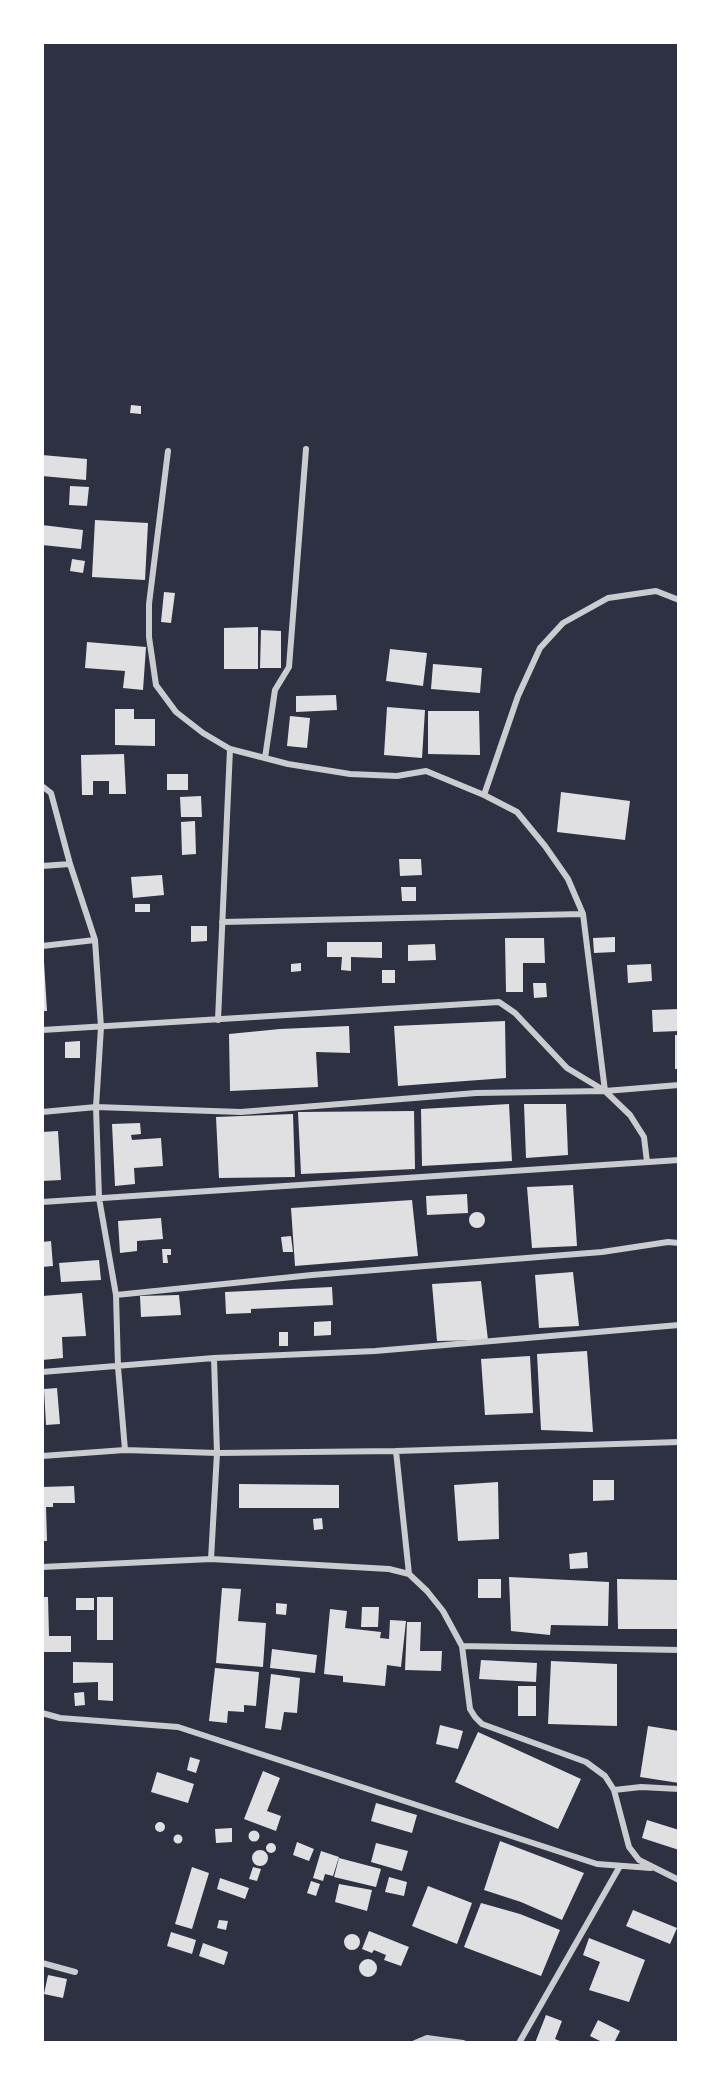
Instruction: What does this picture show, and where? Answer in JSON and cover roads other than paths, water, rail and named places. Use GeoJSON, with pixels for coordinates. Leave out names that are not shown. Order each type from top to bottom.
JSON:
{"type":"FeatureCollection","features":[{"type":"Feature","properties":{"kind":"street"},"geometry":{"type":"LineString","coordinates":[[265,758],[275,690],[289,667],[306,449]]}},
{"type":"Feature","properties":{"kind":"street"},"geometry":{"type":"LineString","coordinates":[[168,451],[149,604],[148,637],[156,685],[176,712],[203,733],[230,749],[288,764],[350,774],[397,776],[426,771],[518,812],[568,879],[583,914],[605,1091]]}},
{"type":"Feature","properties":{"kind":"street"},"geometry":{"type":"LineString","coordinates":[[484,795],[518,696],[540,648],[563,623],[608,598],[656,591],[679,600]]}},
{"type":"Feature","properties":{"kind":"street"},"geometry":{"type":"LineString","coordinates":[[218,1020],[230,749]]}},
{"type":"Feature","properties":{"kind":"street"},"geometry":{"type":"LineString","coordinates":[[42,786],[51,793],[70,864],[95,940],[101,1027],[96,1107],[99,1197],[116,1295],[118,1367],[125,1450]]}},
{"type":"Feature","properties":{"kind":"street"},"geometry":{"type":"LineString","coordinates":[[42,866],[70,864]]}},
{"type":"Feature","properties":{"kind":"street"},"geometry":{"type":"LineString","coordinates":[[222,922],[583,914]]}},
{"type":"Feature","properties":{"kind":"street"},"geometry":{"type":"LineString","coordinates":[[42,946],[95,940]]}},
{"type":"Feature","properties":{"kind":"street"},"geometry":{"type":"LineString","coordinates":[[42,1030],[499,1002],[515,1013],[567,1068],[605,1091],[630,1115],[644,1137],[647,1162]]}},
{"type":"Feature","properties":{"kind":"street"},"geometry":{"type":"LineString","coordinates":[[42,1112],[96,1107],[241,1113],[476,1093],[605,1091],[679,1085]]}},
{"type":"Feature","properties":{"kind":"street"},"geometry":{"type":"LineString","coordinates":[[42,1202],[679,1160]]}},
{"type":"Feature","properties":{"kind":"street"},"geometry":{"type":"LineString","coordinates":[[116,1295],[312,1275],[602,1252],[668,1242],[679,1243]]}},
{"type":"Feature","properties":{"kind":"street"},"geometry":{"type":"LineString","coordinates":[[42,1372],[214,1358],[375,1351],[679,1325]]}},
{"type":"Feature","properties":{"kind":"street"},"geometry":{"type":"LineString","coordinates":[[211,1559],[217,1453],[214,1358]]}},
{"type":"Feature","properties":{"kind":"street"},"geometry":{"type":"LineString","coordinates":[[42,1456],[125,1450],[217,1453],[396,1451],[679,1442]]}},
{"type":"Feature","properties":{"kind":"street"},"geometry":{"type":"LineString","coordinates":[[396,1451],[409,1574]]}},
{"type":"Feature","properties":{"kind":"street"},"geometry":{"type":"LineString","coordinates":[[42,1567],[211,1559],[389,1569],[409,1574],[443,1611],[462,1646],[470,1709],[482,1724],[586,1762],[605,1776],[614,1790],[629,1847],[639,1860],[679,1880]]}},
{"type":"Feature","properties":{"kind":"street"},"geometry":{"type":"LineString","coordinates":[[462,1646],[679,1650]]}},
{"type":"Feature","properties":{"kind":"street"},"geometry":{"type":"LineString","coordinates":[[42,1713],[60,1718],[178,1727],[597,1864],[653,1868]]}},
{"type":"Feature","properties":{"kind":"street"},"geometry":{"type":"LineString","coordinates":[[614,1790],[641,1787],[679,1789]]}},
{"type":"Feature","properties":{"kind":"street"},"geometry":{"type":"LineString","coordinates":[[519,2043],[620,1866]]}},
{"type":"Feature","properties":{"kind":"street"},"geometry":{"type":"LineString","coordinates":[[42,1963],[75,1972]]}},
{"type":"Feature","properties":{"kind":"street"},"geometry":{"type":"LineString","coordinates":[[415,2043],[427,2038],[462,2043]]}}]}
